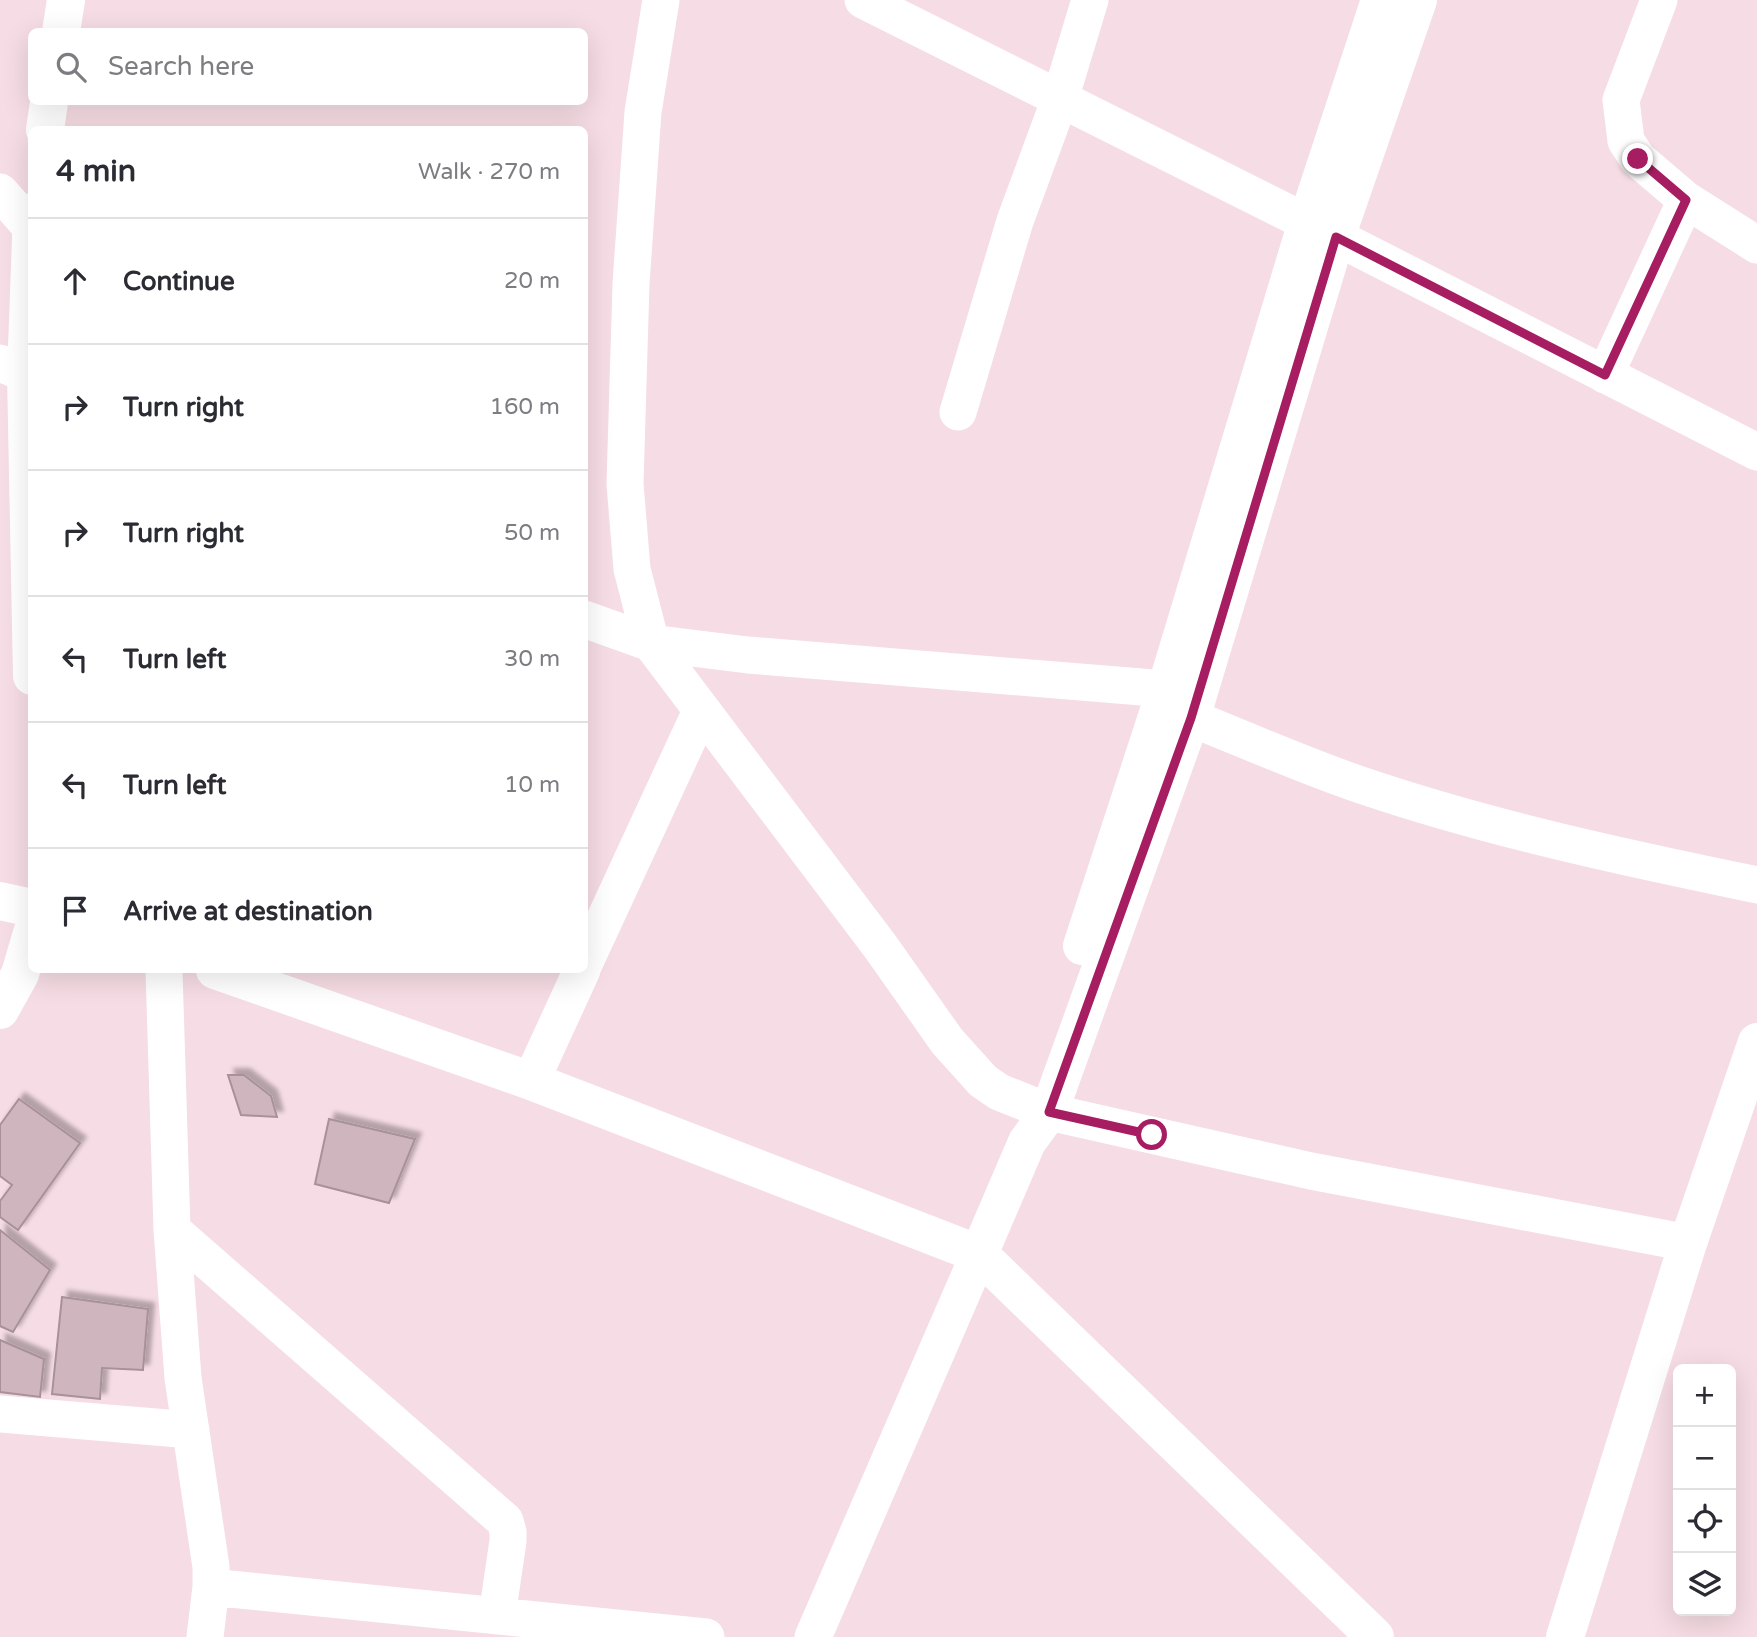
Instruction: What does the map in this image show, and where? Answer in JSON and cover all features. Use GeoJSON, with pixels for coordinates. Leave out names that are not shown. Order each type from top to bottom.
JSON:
{"type":"FeatureCollection","features":[{"type":"Feature","properties":{"kind":"street"},"geometry":{"type":"LineString","coordinates":[[62,28],[66,0]]}},
{"type":"Feature","properties":{"kind":"street"},"geometry":{"type":"LineString","coordinates":[[661,0],[643,112],[631,284],[625,484],[632,569],[651,643],[880,946],[947,1041],[983,1081],[1035,1120],[1688,1242]]}},
{"type":"Feature","properties":{"kind":"street"},"geometry":{"type":"LineString","coordinates":[[863,0],[1757,452]]}},
{"type":"Feature","properties":{"kind":"street"},"geometry":{"type":"LineString","coordinates":[[958,412],[1015,221],[1060,99],[1090,0]]}},
{"type":"Feature","properties":{"kind":"street"},"geometry":{"type":"LineString","coordinates":[[813,1637],[1035,1120],[1191,718],[1322,230],[1380,0]]}},
{"type":"Feature","properties":{"kind":"street"},"geometry":{"type":"LineString","coordinates":[[1035,1120],[1166,689],[1322,230],[1418,0]]}},
{"type":"Feature","properties":{"kind":"street"},"geometry":{"type":"LineString","coordinates":[[1659,0],[1621,100],[1626,141],[1638,159],[1686,200],[1757,245]]}},
{"type":"Feature","properties":{"kind":"street"},"geometry":{"type":"LineString","coordinates":[[46,126],[49,105]]}},
{"type":"Feature","properties":{"kind":"street"},"geometry":{"type":"LineString","coordinates":[[0,192],[28,216]]}},
{"type":"Feature","properties":{"kind":"street"},"geometry":{"type":"LineString","coordinates":[[1605,375],[1686,200]]}},
{"type":"Feature","properties":{"kind":"street"},"geometry":{"type":"LineString","coordinates":[[28,309],[13,369],[28,611]]}},
{"type":"Feature","properties":{"kind":"street"},"geometry":{"type":"LineString","coordinates":[[588,620],[651,643],[748,655],[1166,689]]}},
{"type":"Feature","properties":{"kind":"street"},"geometry":{"type":"LineString","coordinates":[[588,955],[701,710]]}},
{"type":"Feature","properties":{"kind":"street"},"geometry":{"type":"LineString","coordinates":[[1191,718],[1354,783],[1458,814],[1593,851],[1757,885]]}},
{"type":"Feature","properties":{"kind":"street"},"geometry":{"type":"LineString","coordinates":[[0,901],[28,907]]}},
{"type":"Feature","properties":{"kind":"street"},"geometry":{"type":"LineString","coordinates":[[0,1010],[20,974],[28,947]]}},
{"type":"Feature","properties":{"kind":"street"},"geometry":{"type":"LineString","coordinates":[[164,973],[172,1230],[183,1378],[209,1546],[211,1587],[205,1637]]}},
{"type":"Feature","properties":{"kind":"street"},"geometry":{"type":"LineString","coordinates":[[224,973],[531,1081],[979,1254],[1375,1637]]}},
{"type":"Feature","properties":{"kind":"street"},"geometry":{"type":"LineString","coordinates":[[531,1081],[581,973]]}},
{"type":"Feature","properties":{"kind":"street"},"geometry":{"type":"LineString","coordinates":[[1565,1637],[1688,1242],[1747,1107],[1757,1042]]}},
{"type":"Feature","properties":{"kind":"street"},"geometry":{"type":"LineString","coordinates":[[172,1230],[505,1521],[508,1541],[497,1616]]}},
{"type":"Feature","properties":{"kind":"street"},"geometry":{"type":"LineString","coordinates":[[0,1414],[191,1430]]}},
{"type":"Feature","properties":{"kind":"street"},"geometry":{"type":"LineString","coordinates":[[211,1587],[706,1637]]}},
{"type":"Feature","properties":{"kind":"building"},"geometry":{"type":"Polygon","coordinates":[[[228,1075],[244,1075],[271,1096],[277,1117],[241,1115],[228,1075]]]}},
{"type":"Feature","properties":{"kind":"building"},"geometry":{"type":"Polygon","coordinates":[[[19,1099],[80,1143],[18,1230],[0,1217],[0,1201],[12,1185],[0,1176],[0,1125],[19,1099]]]}},
{"type":"Feature","properties":{"kind":"building"},"geometry":{"type":"Polygon","coordinates":[[[329,1119],[415,1139],[389,1203],[315,1184],[329,1119]]]}},
{"type":"Feature","properties":{"kind":"building"},"geometry":{"type":"Polygon","coordinates":[[[0,1230],[50,1270],[13,1332],[0,1326],[0,1230]]]}},
{"type":"Feature","properties":{"kind":"building"},"geometry":{"type":"Polygon","coordinates":[[[62,1297],[148,1309],[143,1370],[102,1368],[100,1399],[52,1394],[62,1297]]]}},
{"type":"Feature","properties":{"kind":"building"},"geometry":{"type":"Polygon","coordinates":[[[0,1340],[44,1359],[40,1397],[0,1392],[0,1340]]]}},
{"type":"Feature","properties":{"kind":"route"},"geometry":{"type":"LineString","coordinates":[[1152,1135],[1049,1112],[1191,718],[1336,237],[1605,375],[1686,200],[1638,159]]}}]}
